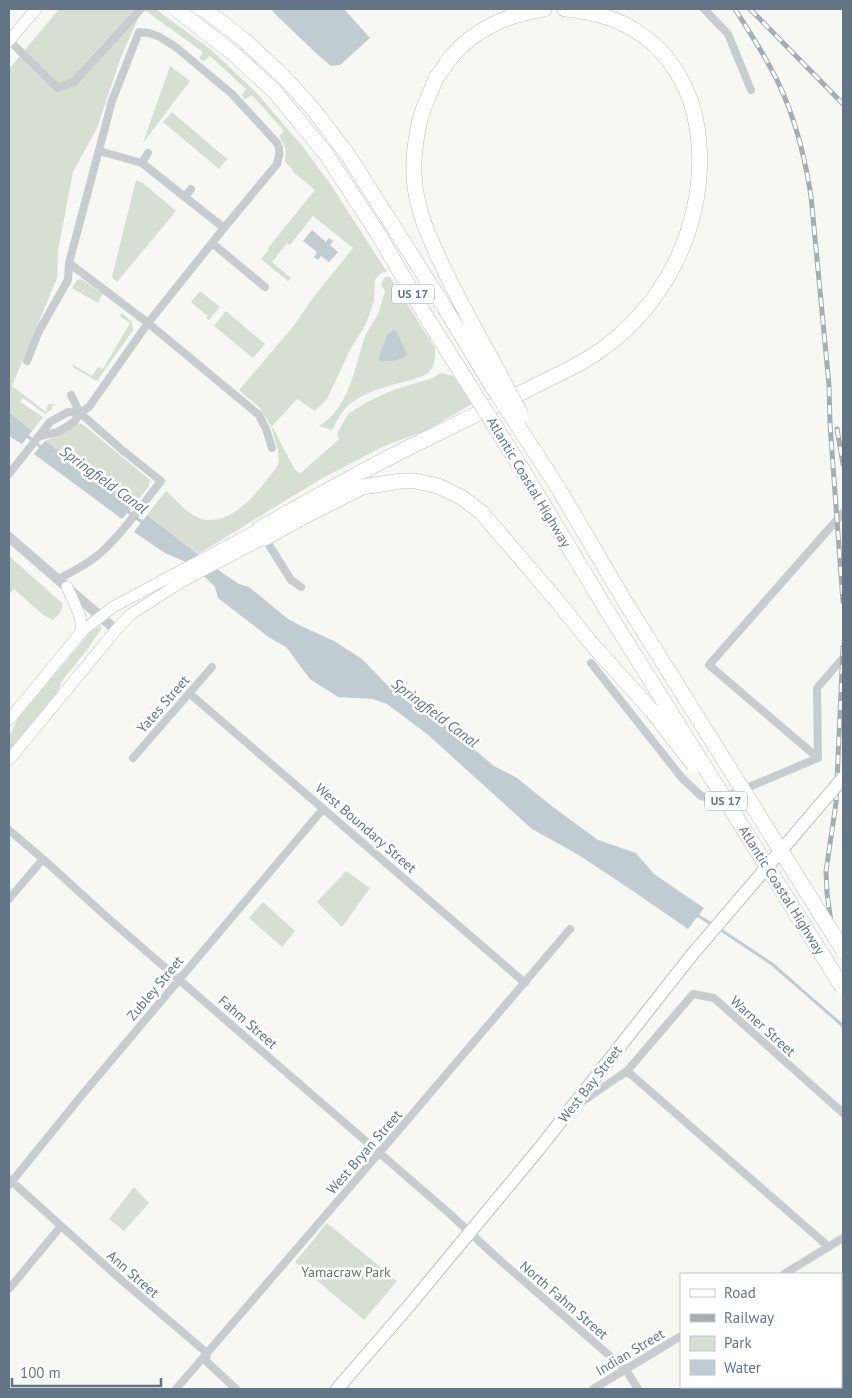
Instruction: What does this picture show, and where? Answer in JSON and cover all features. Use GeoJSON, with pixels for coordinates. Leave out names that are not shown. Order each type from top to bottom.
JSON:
{"type":"FeatureCollection","features":[{"type":"Feature","properties":{"kind":"highway","name":"Atlantic Coastal Highway"},"geometry":{"type":"LineString","coordinates":[[176,9],[235,55],[275,92],[326,154],[380,236],[427,318],[482,404],[608,614],[843,988]]}},
{"type":"Feature","properties":{"kind":"highway","name":"Atlantic Coastal Highway"},"geometry":{"type":"LineString","coordinates":[[204,9],[243,39],[285,78],[348,155],[492,386],[557,486],[624,600],[843,950]]}},
{"type":"Feature","properties":{"kind":"highway"},"geometry":{"type":"LineString","coordinates":[[544,9],[525,12],[487,27],[469,40],[453,56],[436,78],[422,112],[416,144],[414,174],[417,205],[427,232],[458,297],[501,374],[557,486]]}},
{"type":"Feature","properties":{"kind":"highway"},"geometry":{"type":"LineString","coordinates":[[262,533],[329,489],[597,353],[626,330],[644,311],[668,276],[682,248],[690,226],[699,172],[697,125],[686,90],[674,66],[652,42],[640,33],[620,22],[599,14],[565,9]]}},
{"type":"Feature","properties":{"kind":"highway"},"geometry":{"type":"LineString","coordinates":[[262,533],[305,516],[362,487],[401,481],[415,482],[438,486],[460,497],[480,512],[652,711],[732,811]]}},
{"type":"Feature","properties":{"kind":"main road"},"geometry":{"type":"LineString","coordinates":[[9,41],[36,9]]}},
{"type":"Feature","properties":{"kind":"main road"},"geometry":{"type":"LineString","coordinates":[[9,760],[130,615],[262,533]]}},
{"type":"Feature","properties":{"kind":"main road"},"geometry":{"type":"LineString","coordinates":[[9,720],[82,631],[101,616],[113,607],[171,575],[247,541]]}},
{"type":"Feature","properties":{"kind":"main road"},"geometry":{"type":"LineString","coordinates":[[63,583],[80,616],[82,631]]}},
{"type":"Feature","properties":{"kind":"main road","name":"West Bay Street"},"geometry":{"type":"LineString","coordinates":[[336,1389],[470,1232],[691,956],[843,778]]}},
{"type":"Feature","properties":{"kind":"street"},"geometry":{"type":"LineString","coordinates":[[9,41],[57,88],[74,82],[141,9]]}},
{"type":"Feature","properties":{"kind":"street"},"geometry":{"type":"LineString","coordinates":[[704,9],[728,34],[751,90]]}},
{"type":"Feature","properties":{"kind":"street"},"geometry":{"type":"LineString","coordinates":[[27,361],[39,332],[68,280],[69,263],[112,101],[139,32],[160,37],[177,48],[232,94],[277,143],[280,154],[277,164],[148,322],[89,407],[80,413],[74,422],[58,432],[40,436]]}},
{"type":"Feature","properties":{"kind":"street"},"geometry":{"type":"LineString","coordinates":[[99,151],[142,163],[224,228]]}},
{"type":"Feature","properties":{"kind":"street"},"geometry":{"type":"LineString","coordinates":[[142,163],[148,154]]}},
{"type":"Feature","properties":{"kind":"street"},"geometry":{"type":"LineString","coordinates":[[185,197],[191,189]]}},
{"type":"Feature","properties":{"kind":"street"},"geometry":{"type":"LineString","coordinates":[[212,243],[265,287]]}},
{"type":"Feature","properties":{"kind":"street"},"geometry":{"type":"LineString","coordinates":[[69,263],[148,322],[259,415],[272,448]]}},
{"type":"Feature","properties":{"kind":"street"},"geometry":{"type":"LineString","coordinates":[[63,583],[107,547],[140,509],[161,480],[80,413],[71,395]]}},
{"type":"Feature","properties":{"kind":"street"},"geometry":{"type":"LineString","coordinates":[[9,474],[50,422],[68,412],[80,413]]}},
{"type":"Feature","properties":{"kind":"street"},"geometry":{"type":"LineString","coordinates":[[818,758],[709,665],[843,513]]}},
{"type":"Feature","properties":{"kind":"street"},"geometry":{"type":"LineString","coordinates":[[262,533],[291,580],[301,587]]}},
{"type":"Feature","properties":{"kind":"street"},"geometry":{"type":"LineString","coordinates":[[9,537],[116,630]]}},
{"type":"Feature","properties":{"kind":"street"},"geometry":{"type":"LineString","coordinates":[[818,758],[817,688],[843,658]]}},
{"type":"Feature","properties":{"kind":"street"},"geometry":{"type":"LineString","coordinates":[[591,663],[682,778],[701,796],[718,800],[818,758]]}},
{"type":"Feature","properties":{"kind":"street","name":"Yates Street"},"geometry":{"type":"LineString","coordinates":[[134,758],[212,666]]}},
{"type":"Feature","properties":{"kind":"street","name":"West Boundary Street"},"geometry":{"type":"LineString","coordinates":[[189,693],[525,983]]}},
{"type":"Feature","properties":{"kind":"street","name":"Zubley Street"},"geometry":{"type":"LineString","coordinates":[[10,1182],[323,809]]}},
{"type":"Feature","properties":{"kind":"street","name":"Fahm Street"},"geometry":{"type":"LineString","coordinates":[[9,830],[43,858],[109,920],[470,1232]]}},
{"type":"Feature","properties":{"kind":"street"},"geometry":{"type":"LineString","coordinates":[[9,899],[43,858]]}},
{"type":"Feature","properties":{"kind":"street","name":"West Bryan Street"},"geometry":{"type":"LineString","coordinates":[[176,1389],[570,929]]}},
{"type":"Feature","properties":{"kind":"street","name":"Warner Street"},"geometry":{"type":"LineString","coordinates":[[627,1070],[693,994],[714,998],[843,1113]]}},
{"type":"Feature","properties":{"kind":"street"},"geometry":{"type":"LineString","coordinates":[[569,1110],[627,1070],[829,1247]]}},
{"type":"Feature","properties":{"kind":"street","name":"Ann Street"},"geometry":{"type":"LineString","coordinates":[[10,1182],[206,1353],[206,1361],[236,1389]]}},
{"type":"Feature","properties":{"kind":"street"},"geometry":{"type":"LineString","coordinates":[[9,1289],[61,1226]]}},
{"type":"Feature","properties":{"kind":"street","name":"North Fahm Street"},"geometry":{"type":"LineString","coordinates":[[470,1232],[626,1370],[638,1389]]}},
{"type":"Feature","properties":{"kind":"street"},"geometry":{"type":"LineString","coordinates":[[786,1273],[843,1238]]}},
{"type":"Feature","properties":{"kind":"street","name":"Indian Street"},"geometry":{"type":"LineString","coordinates":[[593,1389],[680,1337]]}},
{"type":"Feature","properties":{"kind":"green space"},"geometry":{"type":"Polygon","coordinates":[[[59,9],[142,9],[121,57],[97,128],[73,172],[58,251],[57,278],[12,386],[46,412],[48,404],[56,404],[45,414],[23,398],[20,402],[43,417],[32,431],[9,412],[9,69],[59,9]]]}},
{"type":"Feature","properties":{"kind":"green space"},"geometry":{"type":"Polygon","coordinates":[[[143,9],[156,9],[210,49],[256,92],[303,147],[331,185],[387,272],[381,273],[375,280],[374,301],[366,324],[350,350],[327,399],[315,411],[297,399],[272,426],[295,470],[300,473],[302,472],[339,439],[337,434],[348,414],[369,401],[393,390],[433,378],[442,373],[453,376],[472,404],[425,431],[384,446],[321,479],[198,554],[147,515],[166,491],[186,510],[199,518],[211,520],[223,518],[245,504],[278,465],[278,450],[271,426],[259,407],[239,390],[292,328],[316,294],[353,248],[313,216],[290,245],[287,243],[272,262],[291,278],[288,281],[261,259],[315,190],[292,171],[285,162],[286,150],[279,136],[284,131],[252,95],[245,99],[242,95],[246,89],[210,56],[204,61],[200,59],[203,52],[143,9]]]}},
{"type":"Feature","properties":{"kind":"green space"},"geometry":{"type":"Polygon","coordinates":[[[170,66],[190,81],[143,143],[170,66]]]}},
{"type":"Feature","properties":{"kind":"green space"},"geometry":{"type":"Polygon","coordinates":[[[172,112],[227,159],[219,169],[163,122],[172,112]]]}},
{"type":"Feature","properties":{"kind":"green space"},"geometry":{"type":"Polygon","coordinates":[[[136,180],[143,183],[176,211],[117,282],[112,277],[136,180]]]}},
{"type":"Feature","properties":{"kind":"green space"},"geometry":{"type":"Polygon","coordinates":[[[385,277],[390,277],[435,348],[435,360],[432,367],[425,375],[361,396],[344,410],[332,430],[319,426],[329,419],[343,400],[353,377],[364,338],[380,309],[385,292],[381,284],[385,277]]]}},
{"type":"Feature","properties":{"kind":"green space"},"geometry":{"type":"Polygon","coordinates":[[[79,279],[103,294],[98,303],[72,288],[79,279]]]}},
{"type":"Feature","properties":{"kind":"green space"},"geometry":{"type":"Polygon","coordinates":[[[200,291],[220,307],[209,320],[206,318],[208,316],[191,302],[200,291]]]}},
{"type":"Feature","properties":{"kind":"green space"},"geometry":{"type":"Polygon","coordinates":[[[226,311],[265,344],[253,358],[214,326],[226,311]]]}},
{"type":"Feature","properties":{"kind":"green space"},"geometry":{"type":"Polygon","coordinates":[[[122,313],[132,322],[133,330],[97,381],[74,368],[72,364],[92,376],[98,367],[103,369],[130,323],[120,316],[122,313]]]}},
{"type":"Feature","properties":{"kind":"green space"},"geometry":{"type":"Polygon","coordinates":[[[80,423],[150,480],[149,486],[134,505],[45,441],[80,423]]]}},
{"type":"Feature","properties":{"kind":"green space"},"geometry":{"type":"Polygon","coordinates":[[[9,556],[63,604],[60,613],[53,620],[42,614],[14,589],[9,594],[9,556]]]}},
{"type":"Feature","properties":{"kind":"green space"},"geometry":{"type":"Polygon","coordinates":[[[101,626],[89,647],[62,681],[55,698],[9,753],[9,737],[18,718],[91,631],[101,626]]]}},
{"type":"Feature","properties":{"kind":"green space"},"geometry":{"type":"Polygon","coordinates":[[[346,871],[370,888],[342,927],[317,902],[346,871]]]}},
{"type":"Feature","properties":{"kind":"green space"},"geometry":{"type":"Polygon","coordinates":[[[263,902],[295,931],[282,947],[249,918],[263,902]]]}},
{"type":"Feature","properties":{"kind":"green space"},"geometry":{"type":"Polygon","coordinates":[[[134,1187],[149,1203],[124,1231],[109,1219],[134,1187]]]}},
{"type":"Feature","properties":{"kind":"green space","name":"Yamacraw Park"},"geometry":{"type":"Polygon","coordinates":[[[327,1223],[397,1281],[364,1320],[295,1262],[327,1223]]]}},
{"type":"Feature","properties":{"kind":"water"},"geometry":{"type":"Polygon","coordinates":[[[276,9],[344,9],[370,38],[340,65],[331,66],[272,11],[276,9]]]}},
{"type":"Feature","properties":{"kind":"water"},"geometry":{"type":"Polygon","coordinates":[[[312,230],[326,242],[329,238],[333,241],[330,245],[338,252],[329,262],[321,256],[318,260],[314,257],[317,252],[303,241],[312,230]]]}},
{"type":"Feature","properties":{"kind":"water"},"geometry":{"type":"Polygon","coordinates":[[[393,330],[397,332],[407,354],[396,360],[379,360],[388,334],[393,330]]]}},
{"type":"Feature","properties":{"kind":"water"},"geometry":{"type":"Polygon","coordinates":[[[9,412],[32,431],[22,444],[9,436],[9,412]]]}},
{"type":"Feature","properties":{"kind":"water"},"geometry":{"type":"Polygon","coordinates":[[[45,441],[134,505],[122,519],[34,454],[45,441]]]}},
{"type":"Feature","properties":{"kind":"water"},"geometry":{"type":"Polygon","coordinates":[[[147,515],[221,572],[239,584],[249,587],[288,619],[334,641],[362,659],[391,689],[419,703],[494,766],[517,778],[598,840],[636,853],[654,874],[704,908],[688,929],[577,854],[532,829],[427,734],[387,704],[373,699],[338,697],[310,679],[286,647],[270,638],[218,598],[215,587],[206,578],[184,561],[165,553],[134,532],[147,515]]]}},
{"type":"Feature","properties":{"kind":"waterway","name":"Springfield Canal"},"geometry":{"type":"LineString","coordinates":[[26,435],[42,448]]}},
{"type":"Feature","properties":{"kind":"waterway","name":"Springfield Canal"},"geometry":{"type":"LineString","coordinates":[[126,510],[143,523]]}},
{"type":"Feature","properties":{"kind":"waterway","name":"Springfield Canal"},"geometry":{"type":"LineString","coordinates":[[697,915],[713,925]]}},
{"type":"Feature","properties":{"kind":"waterway","name":"Springfield Canal"},"geometry":{"type":"LineString","coordinates":[[718,928],[772,964],[843,1026]]}},
{"type":"Feature","properties":{"kind":"railway"},"geometry":{"type":"LineString","coordinates":[[735,9],[777,80],[791,112],[801,145],[808,179],[829,385],[830,424],[843,602]]}},
{"type":"Feature","properties":{"kind":"railway"},"geometry":{"type":"LineString","coordinates":[[750,9],[843,104]]}},
{"type":"Feature","properties":{"kind":"railway"},"geometry":{"type":"LineString","coordinates":[[837,429],[843,464]]}},
{"type":"Feature","properties":{"kind":"railway"},"geometry":{"type":"LineString","coordinates":[[843,647],[836,803],[826,871],[831,922],[843,948]]}}]}
